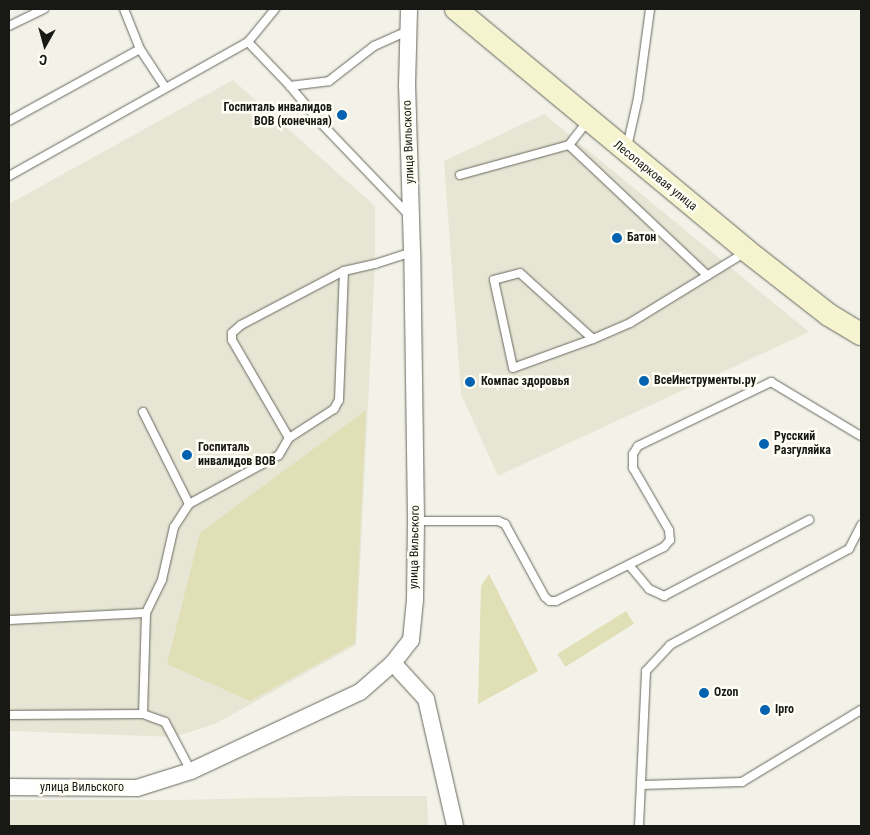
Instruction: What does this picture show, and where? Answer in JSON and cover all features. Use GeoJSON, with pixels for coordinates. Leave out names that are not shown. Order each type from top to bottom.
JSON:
{"type":"FeatureCollection","features":[{"type":"Feature","properties":{"kind":"main road","name":"Лесопарковая улица"},"geometry":{"type":"LineString","coordinates":[[456,9],[588,121],[747,251],[829,315],[861,334]]}},
{"type":"Feature","properties":{"kind":"street","name":"улица Вильского"},"geometry":{"type":"LineString","coordinates":[[9,787],[136,788],[191,771],[360,692],[393,663],[411,640],[415,600],[416,521],[412,218],[407,86],[409,9]]}},
{"type":"Feature","properties":{"kind":"street"},"geometry":{"type":"LineString","coordinates":[[393,663],[426,699],[455,826]]}},
{"type":"Feature","properties":{"kind":"lane"},"geometry":{"type":"LineString","coordinates":[[9,26],[44,9]]}},
{"type":"Feature","properties":{"kind":"lane"},"geometry":{"type":"LineString","coordinates":[[124,9],[140,49],[165,87]]}},
{"type":"Feature","properties":{"kind":"lane"},"geometry":{"type":"LineString","coordinates":[[9,176],[248,42],[276,9]]}},
{"type":"Feature","properties":{"kind":"lane"},"geometry":{"type":"LineString","coordinates":[[626,152],[638,98],[650,9]]}},
{"type":"Feature","properties":{"kind":"lane"},"geometry":{"type":"LineString","coordinates":[[290,86],[329,81],[374,46],[408,31]]}},
{"type":"Feature","properties":{"kind":"lane"},"geometry":{"type":"LineString","coordinates":[[248,42],[290,86],[319,121],[412,218]]}},
{"type":"Feature","properties":{"kind":"lane"},"geometry":{"type":"LineString","coordinates":[[9,121],[140,49]]}},
{"type":"Feature","properties":{"kind":"lane"},"geometry":{"type":"LineString","coordinates":[[460,175],[569,145],[588,121]]}},
{"type":"Feature","properties":{"kind":"lane"},"geometry":{"type":"LineString","coordinates":[[569,145],[707,275]]}},
{"type":"Feature","properties":{"kind":"lane"},"geometry":{"type":"LineString","coordinates":[[289,438],[232,340],[232,332],[344,271],[375,264],[412,251]]}},
{"type":"Feature","properties":{"kind":"lane"},"geometry":{"type":"LineString","coordinates":[[593,339],[520,273],[494,280],[513,368],[593,339],[630,323],[747,251]]}},
{"type":"Feature","properties":{"kind":"lane"},"geometry":{"type":"LineString","coordinates":[[143,714],[146,613],[162,580],[174,527],[188,504],[279,455],[289,438],[334,409],[339,400],[344,271]]}},
{"type":"Feature","properties":{"kind":"lane"},"geometry":{"type":"LineString","coordinates":[[416,521],[498,522],[505,524],[550,601],[556,601],[664,547],[670,540],[669,530],[633,468],[633,454],[638,446],[772,382],[861,436]]}},
{"type":"Feature","properties":{"kind":"lane"},"geometry":{"type":"LineString","coordinates":[[143,412],[188,504]]}},
{"type":"Feature","properties":{"kind":"lane"},"geometry":{"type":"LineString","coordinates":[[629,565],[649,589],[664,596],[809,520]]}},
{"type":"Feature","properties":{"kind":"lane"},"geometry":{"type":"LineString","coordinates":[[639,826],[646,671],[670,644],[849,549],[861,525]]}},
{"type":"Feature","properties":{"kind":"lane"},"geometry":{"type":"LineString","coordinates":[[9,620],[146,613]]}},
{"type":"Feature","properties":{"kind":"lane"},"geometry":{"type":"LineString","coordinates":[[642,785],[742,782],[861,710]]}},
{"type":"Feature","properties":{"kind":"lane"},"geometry":{"type":"LineString","coordinates":[[9,714],[143,714],[165,722],[176,737],[191,771]]}},
{"type":"Feature","properties":{"kind":"shaded area","name":"Госпиталь инвалидов ВОВ"},"geometry":{"type":"Polygon","coordinates":[[[233,80],[375,206],[375,264],[356,645],[217,723],[175,737],[9,731],[9,204],[233,80]]]}},
{"type":"Feature","properties":{"kind":"shaded area"},"geometry":{"type":"Polygon","coordinates":[[[544,114],[809,332],[498,476],[461,394],[444,161],[544,114]]]}},
{"type":"Feature","properties":{"kind":"shaded area"},"geometry":{"type":"Polygon","coordinates":[[[427,796],[428,826],[9,826],[9,800],[175,800],[427,796]]]}},
{"type":"Feature","properties":{"kind":"green space"},"geometry":{"type":"Polygon","coordinates":[[[366,410],[355,643],[250,701],[167,664],[200,533],[366,410]]]}},
{"type":"Feature","properties":{"kind":"green space"},"geometry":{"type":"Polygon","coordinates":[[[489,574],[538,671],[478,704],[481,586],[489,574]]]}},
{"type":"Feature","properties":{"kind":"green space"},"geometry":{"type":"Polygon","coordinates":[[[626,611],[634,624],[565,667],[557,654],[626,611]]]}},
{"type":"Feature","properties":{"kind":"place","name":"Госпиталь инвалидов ВОВ (конечная)"},"geometry":{"type":"Point","coordinates":[342,115]}},
{"type":"Feature","properties":{"kind":"place","name":"Батон"},"geometry":{"type":"Point","coordinates":[617,238]}},
{"type":"Feature","properties":{"kind":"place","name":"ВсеИнструменты.ру"},"geometry":{"type":"Point","coordinates":[644,381]}},
{"type":"Feature","properties":{"kind":"place","name":"Компас здоровья"},"geometry":{"type":"Point","coordinates":[470,382]}},
{"type":"Feature","properties":{"kind":"place","name":"Русский Разгуляйка"},"geometry":{"type":"Point","coordinates":[764,444]}},
{"type":"Feature","properties":{"kind":"place","name":"Госпиталь инвалидов ВОВ"},"geometry":{"type":"Point","coordinates":[187,455]}},
{"type":"Feature","properties":{"kind":"place","name":"Ozon"},"geometry":{"type":"Point","coordinates":[704,693]}},
{"type":"Feature","properties":{"kind":"place","name":"Ipro"},"geometry":{"type":"Point","coordinates":[765,710]}}]}
